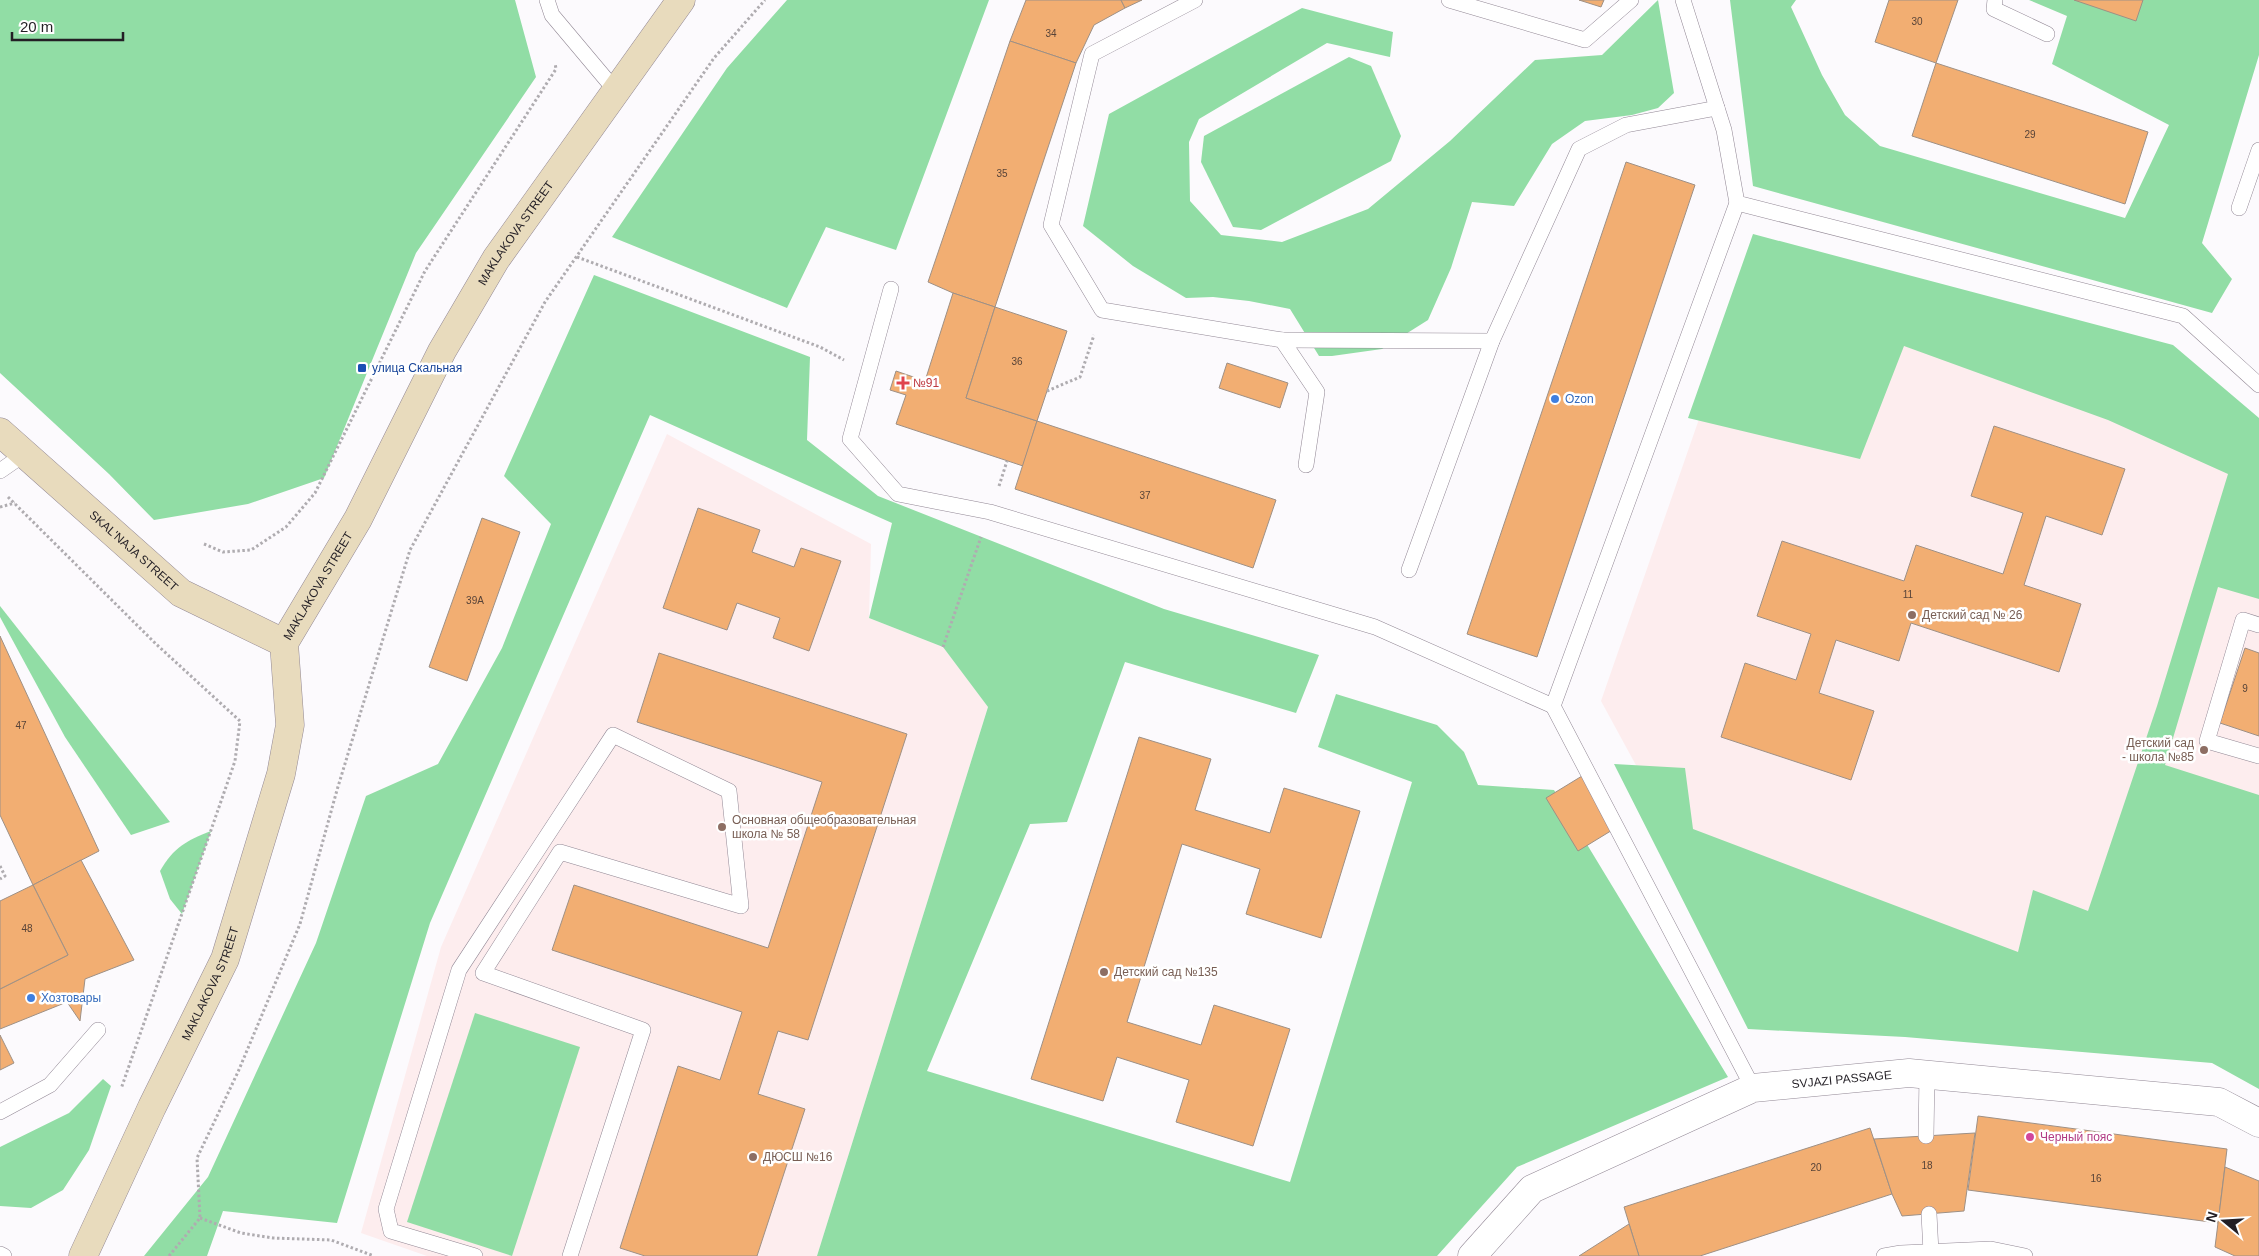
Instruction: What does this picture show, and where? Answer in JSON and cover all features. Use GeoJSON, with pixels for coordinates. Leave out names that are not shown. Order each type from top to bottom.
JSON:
{"type":"FeatureCollection","features":[{"type":"Feature","properties":{"kind":"street","name":"MAKLAKOVA STREET"},"geometry":{"type":"LineString","coordinates":[[83,1256],[152,1107],[225,959],[281,774],[290,725],[284,643],[358,519],[442,351],[496,259],[680,0]]}},
{"type":"Feature","properties":{"kind":"street","name":"SKAL'NAJA STREET"},"geometry":{"type":"LineString","coordinates":[[0,432],[181,593],[284,643]]}},
{"type":"Feature","properties":{"kind":"street","name":"SVJAZI PASSAGE"},"geometry":{"type":"LineString","coordinates":[[1472,1256],[1532,1190],[1753,1088],[1909,1073],[2219,1102],[2259,1123]]}},
{"type":"Feature","properties":{"kind":"lane"},"geometry":{"type":"LineString","coordinates":[[547,0],[552,15],[616,90]]}},
{"type":"Feature","properties":{"kind":"lane"},"geometry":{"type":"LineString","coordinates":[[1195,0],[1092,54],[1050,225],[1102,310],[1282,340],[1492,341]]}},
{"type":"Feature","properties":{"kind":"lane"},"geometry":{"type":"LineString","coordinates":[[1448,0],[1585,40],[1631,0]]}},
{"type":"Feature","properties":{"kind":"lane"},"geometry":{"type":"LineString","coordinates":[[1553,706],[1737,203],[1724,130],[1683,0]]}},
{"type":"Feature","properties":{"kind":"lane"},"geometry":{"type":"LineString","coordinates":[[1996,0],[1994,9],[2047,34]]}},
{"type":"Feature","properties":{"kind":"lane"},"geometry":{"type":"LineString","coordinates":[[1409,570],[1492,341],[1579,149],[1626,126],[1716,108]]}},
{"type":"Feature","properties":{"kind":"lane"},"geometry":{"type":"LineString","coordinates":[[2239,208],[2259,150]]}},
{"type":"Feature","properties":{"kind":"lane"},"geometry":{"type":"LineString","coordinates":[[1737,203],[2183,316],[2259,385]]}},
{"type":"Feature","properties":{"kind":"lane"},"geometry":{"type":"LineString","coordinates":[[891,289],[850,439],[898,494],[990,512],[1375,627],[1553,706],[1753,1088]]}},
{"type":"Feature","properties":{"kind":"lane"},"geometry":{"type":"LineString","coordinates":[[1282,340],[1317,392],[1306,465]]}},
{"type":"Feature","properties":{"kind":"lane"},"geometry":{"type":"LineString","coordinates":[[0,470],[24,455]]}},
{"type":"Feature","properties":{"kind":"lane"},"geometry":{"type":"LineString","coordinates":[[2259,625],[2243,620],[2208,741],[2259,756]]}},
{"type":"Feature","properties":{"kind":"lane"},"geometry":{"type":"LineString","coordinates":[[474,1256],[392,1230],[386,1209],[458,970],[613,735],[729,791],[741,906],[560,852],[483,973],[643,1030],[570,1256]]}},
{"type":"Feature","properties":{"kind":"lane"},"geometry":{"type":"LineString","coordinates":[[0,1112],[50,1084],[98,1030]]}},
{"type":"Feature","properties":{"kind":"lane"},"geometry":{"type":"LineString","coordinates":[[1926,1136],[1927,1075]]}},
{"type":"Feature","properties":{"kind":"lane"},"geometry":{"type":"LineString","coordinates":[[1929,1214],[1931,1252]]}},
{"type":"Feature","properties":{"kind":"lane"},"geometry":{"type":"LineString","coordinates":[[1884,1256],[1991,1249],[2024,1256]]}},
{"type":"Feature","properties":{"kind":"lane"},"geometry":{"type":"LineString","coordinates":[[0,1254],[4,1256]]}},
{"type":"Feature","properties":{"kind":"path"},"geometry":{"type":"LineString","coordinates":[[168,1256],[200,1218],[197,1158],[238,1072],[300,924],[336,790],[410,550],[545,302],[714,58],[766,0]]}},
{"type":"Feature","properties":{"kind":"path"},"geometry":{"type":"LineString","coordinates":[[204,544],[223,552],[251,550],[286,527],[315,493],[425,271],[556,69]]}},
{"type":"Feature","properties":{"kind":"path"},"geometry":{"type":"LineString","coordinates":[[576,256],[820,347]]}},
{"type":"Feature","properties":{"kind":"path"},"geometry":{"type":"LineString","coordinates":[[1047,391],[1080,377],[1102,310]]}},
{"type":"Feature","properties":{"kind":"path"},"geometry":{"type":"LineString","coordinates":[[8,496],[156,644],[240,721],[235,761],[119,1094]]}},
{"type":"Feature","properties":{"kind":"path"},"geometry":{"type":"LineString","coordinates":[[0,507],[15,503]]}},
{"type":"Feature","properties":{"kind":"path"},"geometry":{"type":"LineString","coordinates":[[943,647],[990,512]]}},
{"type":"Feature","properties":{"kind":"path"},"geometry":{"type":"LineString","coordinates":[[0,866],[5,876],[0,879]]}},
{"type":"Feature","properties":{"kind":"path"},"geometry":{"type":"LineString","coordinates":[[200,1218],[241,1233],[273,1238],[331,1240],[374,1256]]}},
{"type":"Feature","properties":{"kind":"shaded area","name":"Детский сад № 26"},"geometry":{"type":"Polygon","coordinates":[[[1739,304],[2140,353],[2259,513],[2259,1028],[2074,972],[1674,835],[1601,701],[1739,304]]]}},
{"type":"Feature","properties":{"kind":"shaded area","name":"Основная общеобразовательная школа № 58"},"geometry":{"type":"Polygon","coordinates":[[[667,434],[871,544],[869,618],[943,647],[988,707],[817,1256],[427,1256],[361,1233],[441,947],[667,434]]]}},
{"type":"Feature","properties":{"kind":"green space"},"geometry":{"type":"Polygon","coordinates":[[[0,0],[515,0],[536,77],[416,253],[324,478],[248,504],[154,520],[109,474],[0,373],[0,0]]]}},
{"type":"Feature","properties":{"kind":"green space"},"geometry":{"type":"Polygon","coordinates":[[[787,0],[989,0],[896,250],[826,227],[787,308],[612,237],[727,68],[787,0]]]}},
{"type":"Feature","properties":{"kind":"green space"},"geometry":{"type":"Polygon","coordinates":[[[1658,0],[1674,93],[1658,108],[1632,115],[1585,121],[1552,144],[1514,206],[1472,202],[1451,268],[1428,320],[1382,349],[1319,356],[1290,309],[1249,301],[1213,297],[1186,298],[1133,266],[1083,226],[1109,114],[1302,8],[1393,32],[1390,57],[1327,43],[1199,119],[1189,142],[1190,201],[1221,235],[1282,242],[1368,209],[1450,141],[1535,60],[1602,55],[1658,0]]]}},
{"type":"Feature","properties":{"kind":"green space"},"geometry":{"type":"Polygon","coordinates":[[[1730,0],[1796,0],[1791,7],[1822,75],[1845,115],[1880,146],[2125,218],[2169,125],[2052,64],[2067,16],[2029,0],[2259,0],[2259,55],[2202,243],[2232,279],[2212,313],[1753,186],[1730,0]]]}},
{"type":"Feature","properties":{"kind":"green space"},"geometry":{"type":"Polygon","coordinates":[[[1349,57],[1371,66],[1401,136],[1391,161],[1261,230],[1233,227],[1201,162],[1204,136],[1349,57]]]}},
{"type":"Feature","properties":{"kind":"green space"},"geometry":{"type":"Polygon","coordinates":[[[1753,234],[2173,345],[2259,418],[2259,599],[2218,587],[2165,765],[2259,795],[2259,1089],[2212,1063],[1905,1037],[1748,1029],[1614,764],[1685,768],[1693,829],[2018,952],[2033,890],[2088,911],[2157,706],[2228,474],[2108,420],[1904,346],[1860,459],[1688,418],[1753,234]]]}},
{"type":"Feature","properties":{"kind":"green space"},"geometry":{"type":"Polygon","coordinates":[[[594,275],[810,357],[807,440],[878,496],[1164,609],[1319,655],[1296,713],[1125,662],[1067,822],[1030,824],[927,1071],[1290,1182],[1412,782],[1318,747],[1336,694],[1437,725],[1464,752],[1478,785],[1554,790],[1728,1077],[1517,1167],[1437,1256],[817,1256],[988,707],[943,647],[869,618],[892,523],[650,415],[430,923],[337,1223],[223,1211],[207,1256],[144,1256],[208,1177],[316,943],[366,796],[438,764],[502,648],[551,524],[504,476],[594,275]]]}},
{"type":"Feature","properties":{"kind":"green space"},"geometry":{"type":"Polygon","coordinates":[[[0,606],[170,822],[131,835],[65,737],[0,617],[0,606]]]}},
{"type":"Feature","properties":{"kind":"green space"},"geometry":{"type":"Polygon","coordinates":[[[211,831],[182,914],[170,899],[160,871],[170,856],[181,846],[211,831]]]}},
{"type":"Feature","properties":{"kind":"green space"},"geometry":{"type":"Polygon","coordinates":[[[475,1013],[580,1047],[512,1256],[407,1222],[475,1013]]]}},
{"type":"Feature","properties":{"kind":"green space"},"geometry":{"type":"Polygon","coordinates":[[[103,1079],[111,1086],[89,1150],[63,1190],[31,1208],[0,1206],[0,1147],[69,1113],[103,1079]]]}},
{"type":"Feature","properties":{"kind":"building"},"geometry":{"type":"Polygon","coordinates":[[[1026,0],[1121,0],[1125,8],[1094,25],[1076,63],[1010,41],[1026,0]]]}},
{"type":"Feature","properties":{"kind":"building"},"geometry":{"type":"Polygon","coordinates":[[[1121,0],[1142,0],[1125,8],[1121,0]]]}},
{"type":"Feature","properties":{"kind":"building"},"geometry":{"type":"Polygon","coordinates":[[[1579,0],[1604,0],[1601,7],[1579,0]]]}},
{"type":"Feature","properties":{"kind":"building"},"geometry":{"type":"Polygon","coordinates":[[[1889,0],[1958,0],[1936,63],[1875,42],[1889,0]]]}},
{"type":"Feature","properties":{"kind":"building"},"geometry":{"type":"Polygon","coordinates":[[[2074,0],[2143,0],[2136,21],[2074,0]]]}},
{"type":"Feature","properties":{"kind":"building"},"geometry":{"type":"Polygon","coordinates":[[[1010,41],[1076,63],[995,307],[953,293],[928,282],[1010,41]]]}},
{"type":"Feature","properties":{"kind":"building"},"geometry":{"type":"Polygon","coordinates":[[[1936,63],[2148,132],[2125,204],[1912,136],[1936,63]]]}},
{"type":"Feature","properties":{"kind":"building"},"geometry":{"type":"Polygon","coordinates":[[[1626,162],[1695,185],[1537,657],[1467,634],[1626,162]]]}},
{"type":"Feature","properties":{"kind":"building"},"geometry":{"type":"Polygon","coordinates":[[[953,293],[995,307],[966,398],[1037,421],[1023,466],[896,424],[906,395],[890,390],[896,371],[925,381],[953,293]]]}},
{"type":"Feature","properties":{"kind":"building"},"geometry":{"type":"Polygon","coordinates":[[[995,307],[1067,331],[1037,421],[966,398],[995,307]]]}},
{"type":"Feature","properties":{"kind":"building"},"geometry":{"type":"Polygon","coordinates":[[[1227,363],[1288,383],[1280,408],[1219,388],[1227,363]]]}},
{"type":"Feature","properties":{"kind":"building"},"geometry":{"type":"Polygon","coordinates":[[[1037,421],[1276,500],[1253,568],[1015,489],[1037,421]]]}},
{"type":"Feature","properties":{"kind":"building"},"geometry":{"type":"Polygon","coordinates":[[[1994,426],[2125,469],[2102,535],[2046,516],[2024,585],[2081,604],[2059,672],[1911,623],[1899,661],[1836,640],[1819,693],[1874,711],[1851,780],[1721,737],[1745,663],[1796,680],[1811,634],[1757,616],[1782,541],[1904,581],[1916,545],[2003,574],[2023,513],[1971,496],[1994,426]]]}},
{"type":"Feature","properties":{"kind":"building"},"geometry":{"type":"Polygon","coordinates":[[[698,508],[760,530],[752,552],[794,567],[801,548],[841,561],[809,651],[773,638],[780,618],[737,603],[727,630],[663,608],[698,508]]]}},
{"type":"Feature","properties":{"kind":"building"},"geometry":{"type":"Polygon","coordinates":[[[482,518],[520,532],[467,681],[429,667],[482,518]]]}},
{"type":"Feature","properties":{"kind":"building"},"geometry":{"type":"Polygon","coordinates":[[[0,636],[99,851],[33,885],[0,815],[0,636]]]}},
{"type":"Feature","properties":{"kind":"building"},"geometry":{"type":"Polygon","coordinates":[[[2245,648],[2259,653],[2259,736],[2220,723],[2245,648]]]}},
{"type":"Feature","properties":{"kind":"building"},"geometry":{"type":"Polygon","coordinates":[[[659,653],[907,734],[808,1040],[778,1031],[758,1094],[805,1109],[757,1256],[645,1256],[620,1248],[678,1066],[720,1080],[742,1012],[552,950],[574,885],[768,948],[822,782],[637,722],[659,653]]]}},
{"type":"Feature","properties":{"kind":"building","name":"Детский сад №135"},"geometry":{"type":"Polygon","coordinates":[[[1139,737],[1211,759],[1195,810],[1270,833],[1284,788],[1360,811],[1321,938],[1246,914],[1260,869],[1182,844],[1127,1022],[1201,1045],[1214,1005],[1290,1029],[1253,1146],[1176,1122],[1189,1080],[1117,1057],[1103,1101],[1031,1079],[1139,737]]]}},
{"type":"Feature","properties":{"kind":"building"},"geometry":{"type":"Polygon","coordinates":[[[1582,776],[1614,829],[1578,851],[1546,798],[1582,776]]]}},
{"type":"Feature","properties":{"kind":"building"},"geometry":{"type":"Polygon","coordinates":[[[81,860],[134,960],[85,979],[80,1021],[67,1002],[0,1029],[0,989],[68,955],[33,885],[81,860]]]}},
{"type":"Feature","properties":{"kind":"building"},"geometry":{"type":"Polygon","coordinates":[[[33,885],[68,955],[0,989],[0,901],[33,885]]]}},
{"type":"Feature","properties":{"kind":"building"},"geometry":{"type":"Polygon","coordinates":[[[0,1035],[14,1063],[0,1070],[0,1035]]]}},
{"type":"Feature","properties":{"kind":"building"},"geometry":{"type":"Polygon","coordinates":[[[1978,1116],[2227,1149],[2218,1223],[1968,1190],[1978,1116]]]}},
{"type":"Feature","properties":{"kind":"building"},"geometry":{"type":"Polygon","coordinates":[[[1870,1128],[1892,1194],[1700,1256],[1639,1256],[1624,1207],[1870,1128]]]}},
{"type":"Feature","properties":{"kind":"building"},"geometry":{"type":"Polygon","coordinates":[[[1975,1133],[1964,1211],[1902,1216],[1892,1194],[1874,1139],[1975,1133]]]}},
{"type":"Feature","properties":{"kind":"building"},"geometry":{"type":"Polygon","coordinates":[[[2225,1167],[2259,1181],[2259,1256],[2235,1256],[2215,1247],[2225,1167]]]}},
{"type":"Feature","properties":{"kind":"building"},"geometry":{"type":"Polygon","coordinates":[[[1629,1224],[1639,1256],[1579,1256],[1629,1224]]]}},
{"type":"Feature","properties":{"kind":"place","name":"улица Скальная"},"geometry":{"type":"Point","coordinates":[362,368]}},
{"type":"Feature","properties":{"kind":"place","name":"№91"},"geometry":{"type":"Point","coordinates":[903,383]}},
{"type":"Feature","properties":{"kind":"place","name":"Ozon"},"geometry":{"type":"Point","coordinates":[1555,399]}},
{"type":"Feature","properties":{"kind":"place","name":"Детский сад № 26"},"geometry":{"type":"Point","coordinates":[1912,615]}},
{"type":"Feature","properties":{"kind":"place","name":"Детский сад - школа №85"},"geometry":{"type":"Point","coordinates":[2204,750]}},
{"type":"Feature","properties":{"kind":"place","name":"Основная общеобразовательная школа № 58"},"geometry":{"type":"Point","coordinates":[722,827]}},
{"type":"Feature","properties":{"kind":"place","name":"Детский сад №135"},"geometry":{"type":"Point","coordinates":[1104,972]}},
{"type":"Feature","properties":{"kind":"place","name":"Хозтовары"},"geometry":{"type":"Point","coordinates":[31,998]}},
{"type":"Feature","properties":{"kind":"place","name":"Черный пояс"},"geometry":{"type":"Point","coordinates":[2030,1137]}},
{"type":"Feature","properties":{"kind":"place","name":"ДЮСШ №16"},"geometry":{"type":"Point","coordinates":[753,1157]}}]}
